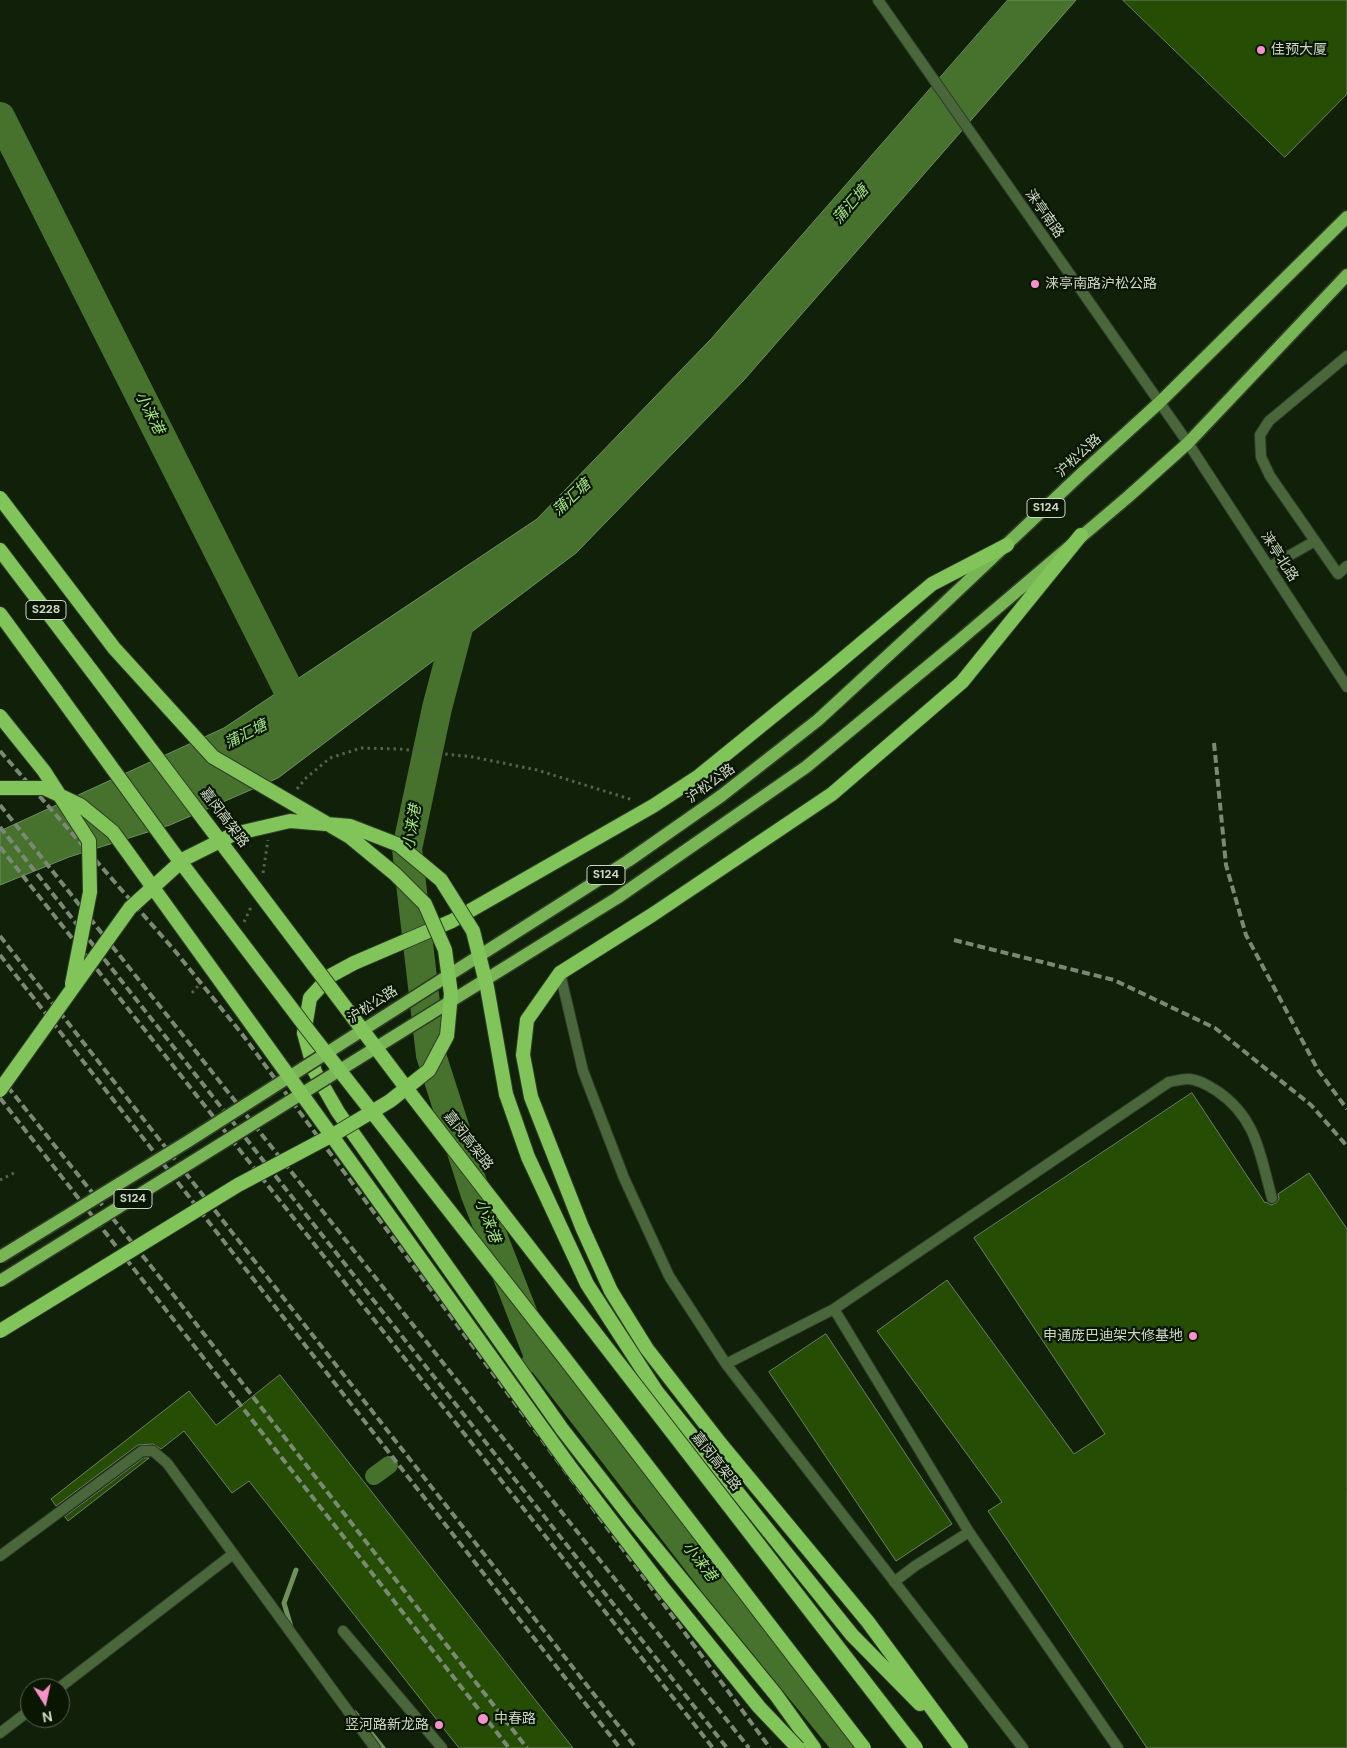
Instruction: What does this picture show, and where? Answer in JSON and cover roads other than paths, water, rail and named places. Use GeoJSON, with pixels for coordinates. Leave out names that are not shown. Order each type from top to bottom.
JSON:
{"type":"FeatureCollection","features":[{"type":"Feature","properties":{"kind":"highway"},"geometry":{"type":"LineString","coordinates":[[0,498],[114,648],[213,757],[350,837],[395,874],[425,904],[444,950],[451,994],[447,1036],[429,1070],[390,1101],[338,1132],[238,1185],[0,1331]]}},
{"type":"Feature","properties":{"kind":"highway"},"geometry":{"type":"LineString","coordinates":[[960,1746],[868,1622],[720,1443],[646,1349],[611,1290],[582,1227],[531,1097],[523,1056],[528,1020],[560,973],[832,794],[962,682],[1082,535]]}},
{"type":"Feature","properties":{"kind":"highway"},"geometry":{"type":"LineString","coordinates":[[814,1748],[776,1695],[632,1520],[562,1429],[338,1112],[315,1072],[304,1033],[310,998],[330,976],[359,960],[452,921],[654,806],[699,776],[932,584],[1008,546]]}},
{"type":"Feature","properties":{"kind":"highway","name":"嘉闵高架路"},"geometry":{"type":"LineString","coordinates":[[0,550],[413,1098],[916,1748]]}},
{"type":"Feature","properties":{"kind":"highway","name":"S228"},"geometry":{"type":"LineString","coordinates":[[0,614],[173,852],[291,1007],[564,1356],[864,1748]]}},
{"type":"Feature","properties":{"kind":"highway"},"geometry":{"type":"LineString","coordinates":[[0,716],[44,771],[89,841],[90,892],[71,990]]}},
{"type":"Feature","properties":{"kind":"highway"},"geometry":{"type":"LineString","coordinates":[[0,788],[44,788],[80,805],[113,832],[571,1468],[663,1588],[759,1706],[798,1748]]}},
{"type":"Feature","properties":{"kind":"highway"},"geometry":{"type":"LineString","coordinates":[[0,1090],[130,908],[184,859],[234,834],[290,821],[350,826],[399,846],[440,880],[473,931],[487,987],[506,1094],[528,1157],[587,1284],[657,1392],[736,1492],[852,1635],[960,1746]]}},
{"type":"Feature","properties":{"kind":"main road","name":"沪松公路"},"geometry":{"type":"LineString","coordinates":[[0,1257],[187,1142],[628,861],[721,796],[818,720],[1008,546],[1081,474],[1160,402],[1347,217]]}},
{"type":"Feature","properties":{"kind":"main road","name":"S124"},"geometry":{"type":"LineString","coordinates":[[0,1281],[617,898],[806,767],[955,644],[1129,496],[1188,443],[1347,275]]}},
{"type":"Feature","properties":{"kind":"street","name":"涞亭南路"},"geometry":{"type":"LineString","coordinates":[[878,0],[1188,443]]}},
{"type":"Feature","properties":{"kind":"street"},"geometry":{"type":"LineString","coordinates":[[1347,356],[1269,420],[1260,435],[1261,457],[1270,476],[1338,574],[1347,566]]}},
{"type":"Feature","properties":{"kind":"street","name":"涞亭北路"},"geometry":{"type":"LineString","coordinates":[[1188,443],[1347,687]]}},
{"type":"Feature","properties":{"kind":"street"},"geometry":{"type":"LineString","coordinates":[[1269,567],[1315,541]]}},
{"type":"Feature","properties":{"kind":"street"},"geometry":{"type":"LineString","coordinates":[[560,973],[583,1071],[624,1178],[669,1276],[726,1364],[1023,1748]]}},
{"type":"Feature","properties":{"kind":"street"},"geometry":{"type":"LineString","coordinates":[[726,1364],[834,1309],[1169,1082],[1190,1079],[1208,1086],[1226,1098],[1242,1114],[1252,1130],[1272,1198]]}},
{"type":"Feature","properties":{"kind":"street"},"geometry":{"type":"LineString","coordinates":[[834,1309],[969,1532],[1118,1748]]}},
{"type":"Feature","properties":{"kind":"street"},"geometry":{"type":"LineString","coordinates":[[0,1556],[142,1452],[153,1451],[167,1463],[375,1748]]}},
{"type":"Feature","properties":{"kind":"street"},"geometry":{"type":"LineString","coordinates":[[894,1582],[922,1561],[969,1532]]}},
{"type":"Feature","properties":{"kind":"street"},"geometry":{"type":"LineString","coordinates":[[70,1680],[233,1554]]}},
{"type":"Feature","properties":{"kind":"street"},"geometry":{"type":"LineString","coordinates":[[343,1631],[442,1748]]}},
{"type":"Feature","properties":{"kind":"street"},"geometry":{"type":"LineString","coordinates":[[0,1733],[20,1718]]}},
{"type":"Feature","properties":{"kind":"water","name":"蒲汇塘"},"geometry":{"type":"Polygon","coordinates":[[[1008,0],[1076,0],[744,380],[576,553],[278,778],[170,825],[69,857],[0,885],[0,831],[224,728],[537,519],[711,339],[1008,0]]]}},
{"type":"Feature","properties":{"kind":"waterway","name":"小涞港"},"geometry":{"type":"LineString","coordinates":[[0,117],[298,709]]}},
{"type":"Feature","properties":{"kind":"waterway","name":"小涞港"},"geometry":{"type":"LineString","coordinates":[[464,605],[437,708],[407,849],[431,1055],[475,1192],[539,1356],[715,1584],[849,1748]]}},
{"type":"Feature","properties":{"kind":"waterway"},"geometry":{"type":"LineString","coordinates":[[529,1364],[539,1356]]}},
{"type":"Feature","properties":{"kind":"waterway"},"geometry":{"type":"LineString","coordinates":[[374,1476],[389,1465]]}},
{"type":"Feature","properties":{"kind":"waterway"},"geometry":{"type":"LineString","coordinates":[[291,1627],[284,1603],[296,1570]]}},
{"type":"Feature","properties":{"kind":"waterway"},"geometry":{"type":"LineString","coordinates":[[355,1713],[383,1748]]}},
{"type":"Feature","properties":{"kind":"railway"},"geometry":{"type":"LineString","coordinates":[[1214,743],[1226,865],[1246,935],[1318,1070],[1347,1109]]}},
{"type":"Feature","properties":{"kind":"railway"},"geometry":{"type":"LineString","coordinates":[[0,751],[175,951],[242,1034],[770,1748]]}},
{"type":"Feature","properties":{"kind":"railway"},"geometry":{"type":"LineString","coordinates":[[0,805],[749,1748]]}},
{"type":"Feature","properties":{"kind":"railway"},"geometry":{"type":"LineString","coordinates":[[0,827],[727,1748]]}},
{"type":"Feature","properties":{"kind":"railway"},"geometry":{"type":"LineString","coordinates":[[0,847],[713,1748]]}},
{"type":"Feature","properties":{"kind":"railway"},"geometry":{"type":"LineString","coordinates":[[0,936],[636,1748]]}},
{"type":"Feature","properties":{"kind":"railway"},"geometry":{"type":"LineString","coordinates":[[954,940],[1114,980],[1215,1028],[1311,1105],[1347,1146]]}},
{"type":"Feature","properties":{"kind":"railway"},"geometry":{"type":"LineString","coordinates":[[0,955],[620,1748]]}},
{"type":"Feature","properties":{"kind":"railway"},"geometry":{"type":"LineString","coordinates":[[0,1077],[154,1270],[527,1748]]}},
{"type":"Feature","properties":{"kind":"railway"},"geometry":{"type":"LineString","coordinates":[[0,1098],[509,1748]]}},
{"type":"Feature","properties":{"kind":"place","name":"佳预大厦"},"geometry":{"type":"Point","coordinates":[1261,50]}},
{"type":"Feature","properties":{"kind":"place","name":"涞亭南路沪松公路"},"geometry":{"type":"Point","coordinates":[1035,284]}},
{"type":"Feature","properties":{"kind":"place","name":"申通庞巴迪架大修基地"},"geometry":{"type":"Point","coordinates":[1193,1336]}},
{"type":"Feature","properties":{"kind":"place","name":"中春路"},"geometry":{"type":"Point","coordinates":[483,1719]}},
{"type":"Feature","properties":{"kind":"place","name":"竖河路新龙路"},"geometry":{"type":"Point","coordinates":[439,1725]}}]}
